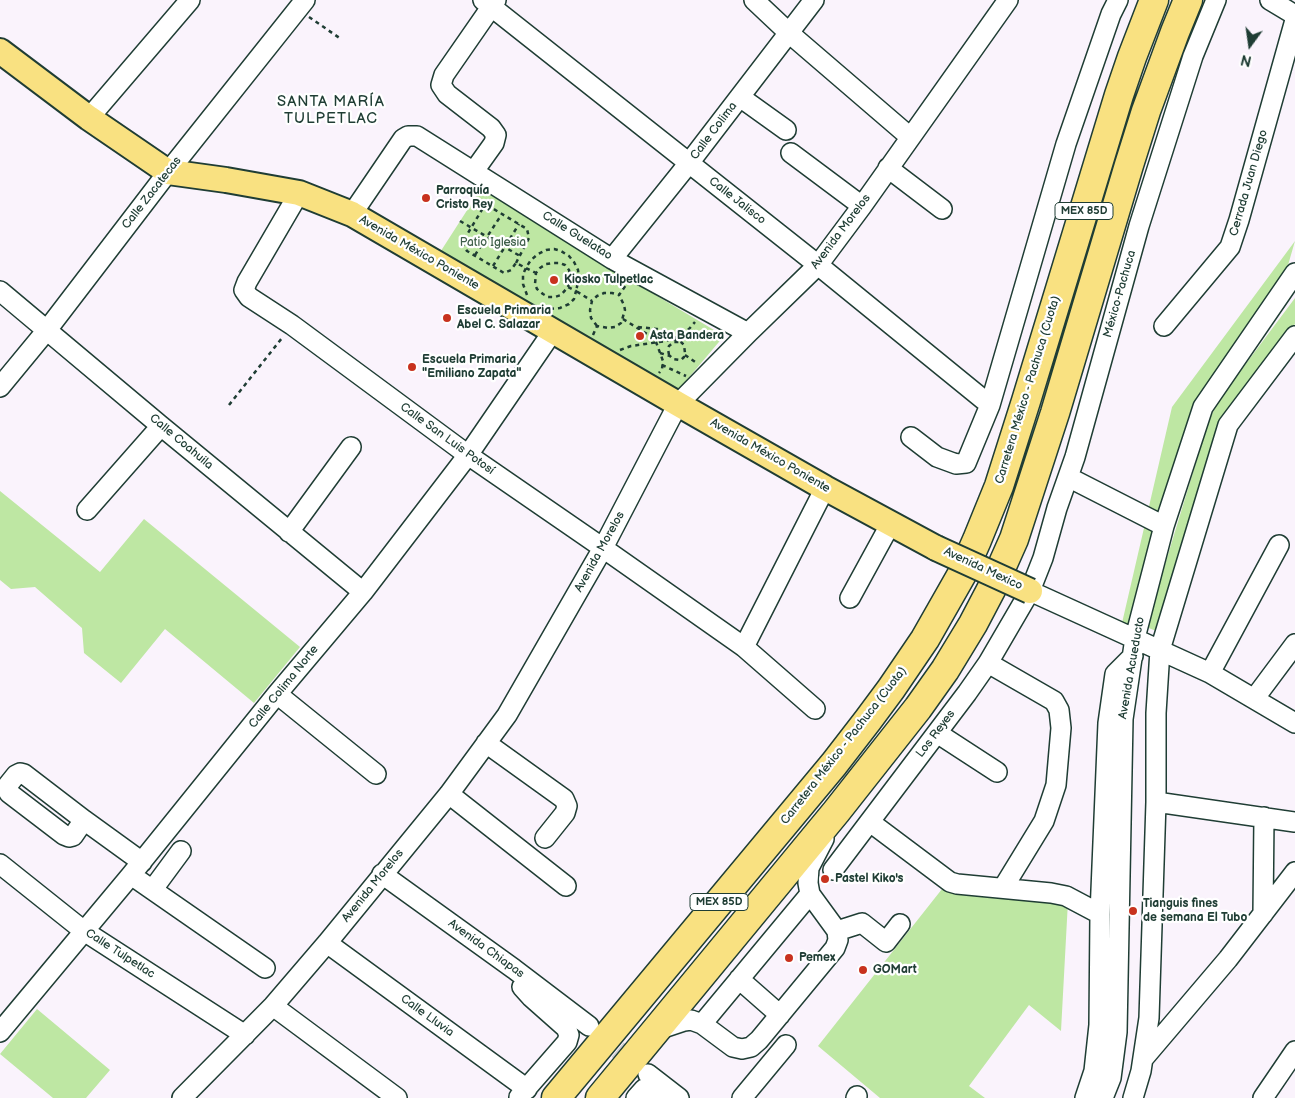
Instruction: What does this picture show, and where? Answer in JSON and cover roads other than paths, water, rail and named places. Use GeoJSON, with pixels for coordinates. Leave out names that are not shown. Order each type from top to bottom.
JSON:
{"type":"FeatureCollection","features":[{"type":"Feature","properties":{"kind":"highway","name":"Carretera México - Pachuca (Cuota)"},"geometry":{"type":"LineString","coordinates":[[556,1098],[834,764],[891,689],[925,639],[962,574],[978,540],[999,486],[1119,95],[1154,0]]}},
{"type":"Feature","properties":{"kind":"highway","name":"MEX 85D"},"geometry":{"type":"LineString","coordinates":[[600,1098],[836,812],[918,708],[945,670],[973,624],[1014,540],[1048,437],[1143,120],[1174,32],[1188,0]]}},
{"type":"Feature","properties":{"kind":"main road","name":"Avenida México Poniente"},"geometry":{"type":"LineString","coordinates":[[0,51],[88,118],[168,172],[299,193],[352,214],[646,386],[825,488],[936,548]]}},
{"type":"Feature","properties":{"kind":"main road","name":"Avenida Mexico"},"geometry":{"type":"LineString","coordinates":[[936,548],[1030,591]]}},
{"type":"Feature","properties":{"kind":"street"},"geometry":{"type":"LineString","coordinates":[[88,118],[190,0]]}},
{"type":"Feature","properties":{"kind":"street"},"geometry":{"type":"LineString","coordinates":[[754,0],[789,33],[910,137]]}},
{"type":"Feature","properties":{"kind":"street","name":"Calle Colima"},"geometry":{"type":"LineString","coordinates":[[612,259],[689,164],[814,0]]}},
{"type":"Feature","properties":{"kind":"street","name":"Avenida Morelos"},"geometry":{"type":"LineString","coordinates":[[182,1098],[273,1006],[327,943],[448,794],[507,714],[603,548],[678,404],[748,332],[818,265],[1008,0]]}},
{"type":"Feature","properties":{"kind":"street"},"geometry":{"type":"LineString","coordinates":[[911,437],[937,457],[956,464],[966,462],[990,405],[1066,144],[1111,14],[1118,0]]}},
{"type":"Feature","properties":{"kind":"street","name":"México-Pachuca"},"geometry":{"type":"LineString","coordinates":[[1030,591],[1043,558],[1057,508],[1075,457],[1142,217],[1193,56],[1216,0]]}},
{"type":"Feature","properties":{"kind":"street"},"geometry":{"type":"LineString","coordinates":[[1270,0],[1295,16]]}},
{"type":"Feature","properties":{"kind":"street"},"geometry":{"type":"LineString","coordinates":[[474,171],[494,144],[496,135],[491,128],[447,94],[441,85],[444,75],[490,2]]}},
{"type":"Feature","properties":{"kind":"street","name":"Calle Jalisco"},"geometry":{"type":"LineString","coordinates":[[490,2],[990,405]]}},
{"type":"Feature","properties":{"kind":"street","name":"Calle Zacatecas"},"geometry":{"type":"LineString","coordinates":[[0,387],[47,330],[168,172],[301,5]]}},
{"type":"Feature","properties":{"kind":"street","name":"Cerrada Juan Diego"},"geometry":{"type":"LineString","coordinates":[[1164,326],[1230,247],[1295,20]]}},
{"type":"Feature","properties":{"kind":"street"},"geometry":{"type":"LineString","coordinates":[[740,97],[786,130]]}},
{"type":"Feature","properties":{"kind":"street","name":"Calle Guelatao"},"geometry":{"type":"LineString","coordinates":[[352,214],[403,139],[408,136],[417,136],[612,259],[748,332]]}},
{"type":"Feature","properties":{"kind":"street"},"geometry":{"type":"LineString","coordinates":[[791,152],[862,206]]}},
{"type":"Feature","properties":{"kind":"street"},"geometry":{"type":"LineString","coordinates":[[888,168],[942,209]]}},
{"type":"Feature","properties":{"kind":"street","name":"Calle San Luis Potosí"},"geometry":{"type":"LineString","coordinates":[[299,193],[247,282],[244,290],[249,297],[292,325],[468,455],[744,647],[815,709]]}},
{"type":"Feature","properties":{"kind":"street","name":"Avenida Acueducto"},"geometry":{"type":"LineString","coordinates":[[1103,1098],[1111,1078],[1117,1032],[1123,719],[1134,647],[1164,526],[1203,407],[1294,272]]}},
{"type":"Feature","properties":{"kind":"street","name":"Calle Coahuila"},"geometry":{"type":"LineString","coordinates":[[0,291],[362,592]]}},
{"type":"Feature","properties":{"kind":"street","name":"Calle Colima Norte"},"geometry":{"type":"LineString","coordinates":[[0,1032],[137,869],[362,592],[468,455],[553,331]]}},
{"type":"Feature","properties":{"kind":"street","name":"Avenida Acueducto"},"geometry":{"type":"LineString","coordinates":[[1132,1098],[1141,1071],[1149,1018],[1156,802],[1156,713],[1160,650],[1228,425],[1295,336]]}},
{"type":"Feature","properties":{"kind":"street"},"geometry":{"type":"LineString","coordinates":[[86,510],[161,426]]}},
{"type":"Feature","properties":{"kind":"street"},"geometry":{"type":"LineString","coordinates":[[289,532],[352,447]]}},
{"type":"Feature","properties":{"kind":"street"},"geometry":{"type":"LineString","coordinates":[[1068,477],[1164,526]]}},
{"type":"Feature","properties":{"kind":"street"},"geometry":{"type":"LineString","coordinates":[[744,647],[825,488]]}},
{"type":"Feature","properties":{"kind":"street"},"geometry":{"type":"LineString","coordinates":[[850,598],[891,523]]}},
{"type":"Feature","properties":{"kind":"street"},"geometry":{"type":"LineString","coordinates":[[1210,673],[1279,544]]}},
{"type":"Feature","properties":{"kind":"street"},"geometry":{"type":"LineString","coordinates":[[1030,591],[1134,647],[1160,650],[1210,673],[1295,723]]}},
{"type":"Feature","properties":{"kind":"street","name":"Los Reyes"},"geometry":{"type":"LineString","coordinates":[[833,870],[967,694],[988,663],[1030,591]]}},
{"type":"Feature","properties":{"kind":"street"},"geometry":{"type":"LineString","coordinates":[[1254,698],[1295,644]]}},
{"type":"Feature","properties":{"kind":"street"},"geometry":{"type":"LineString","coordinates":[[1085,1098],[1094,1071],[1099,1025],[1100,914],[1108,724],[1115,674],[1134,647]]}},
{"type":"Feature","properties":{"kind":"street"},"geometry":{"type":"LineString","coordinates":[[988,663],[1054,701],[1059,710],[1060,728],[1056,785],[1044,821],[1003,888]]}},
{"type":"Feature","properties":{"kind":"street"},"geometry":{"type":"LineString","coordinates":[[278,694],[376,774]]}},
{"type":"Feature","properties":{"kind":"street"},"geometry":{"type":"LineString","coordinates":[[937,734],[997,772]]}},
{"type":"Feature","properties":{"kind":"street"},"geometry":{"type":"LineString","coordinates":[[486,743],[564,799],[567,806],[564,813],[545,838]]}},
{"type":"Feature","properties":{"kind":"street"},"geometry":{"type":"LineString","coordinates":[[448,794],[566,886]]}},
{"type":"Feature","properties":{"kind":"street"},"geometry":{"type":"LineString","coordinates":[[1156,802],[1295,822]]}},
{"type":"Feature","properties":{"kind":"street"},"geometry":{"type":"LineString","coordinates":[[656,1030],[691,1020],[702,1024],[733,1047],[742,1049],[751,1047],[759,1040],[780,1015],[835,948],[838,940],[837,931],[810,894],[808,883],[809,868],[836,812]]}},
{"type":"Feature","properties":{"kind":"street"},"geometry":{"type":"LineString","coordinates":[[1263,914],[1264,817]]}},
{"type":"Feature","properties":{"kind":"street"},"geometry":{"type":"LineString","coordinates":[[84,820],[137,869],[152,889],[265,968]]}},
{"type":"Feature","properties":{"kind":"street"},"geometry":{"type":"LineString","coordinates":[[870,822],[950,882],[1066,896],[1100,914]]}},
{"type":"Feature","properties":{"kind":"street"},"geometry":{"type":"LineString","coordinates":[[152,889],[181,851]]}},
{"type":"Feature","properties":{"kind":"street","name":"Calle Tulpetlac"},"geometry":{"type":"LineString","coordinates":[[0,864],[84,931],[245,1035]]}},
{"type":"Feature","properties":{"kind":"street"},"geometry":{"type":"LineString","coordinates":[[1143,1059],[1228,959],[1295,872]]}},
{"type":"Feature","properties":{"kind":"street","name":"Avenida Chiapas"},"geometry":{"type":"LineString","coordinates":[[382,874],[514,969],[589,1026]]}},
{"type":"Feature","properties":{"kind":"street"},"geometry":{"type":"LineString","coordinates":[[702,1024],[810,894]]}},
{"type":"Feature","properties":{"kind":"street"},"geometry":{"type":"LineString","coordinates":[[837,931],[862,923],[886,942],[900,924]]}},
{"type":"Feature","properties":{"kind":"street","name":"Calle Lluvia"},"geometry":{"type":"LineString","coordinates":[[327,943],[522,1094]]}},
{"type":"Feature","properties":{"kind":"street"},"geometry":{"type":"LineString","coordinates":[[514,969],[520,985],[531,998],[566,1028],[569,1035],[567,1042],[522,1094]]}},
{"type":"Feature","properties":{"kind":"street"},"geometry":{"type":"LineString","coordinates":[[739,979],[780,1015]]}},
{"type":"Feature","properties":{"kind":"street"},"geometry":{"type":"LineString","coordinates":[[273,1006],[398,1098]]}},
{"type":"Feature","properties":{"kind":"street"},"geometry":{"type":"LineString","coordinates":[[742,1098],[786,1045]]}},
{"type":"Feature","properties":{"kind":"street"},"geometry":{"type":"LineString","coordinates":[[1263,1098],[1295,1051]]}},
{"type":"Feature","properties":{"kind":"street"},"geometry":{"type":"LineString","coordinates":[[648,1074],[679,1098]]}},
{"type":"Feature","properties":{"kind":"street"},"geometry":{"type":"LineString","coordinates":[[636,1098],[644,1089],[656,1098]]}},
{"type":"Feature","properties":{"kind":"tunnel"},"geometry":{"type":"LineString","coordinates":[[596,1032],[640,1068]]}},
{"type":"Feature","properties":{"kind":"place","name":"Parroquía Cristo Rey"},"geometry":{"type":"Point","coordinates":[426,198]}},
{"type":"Feature","properties":{"kind":"place","name":"Kiosko Tulpetlac"},"geometry":{"type":"Point","coordinates":[554,280]}},
{"type":"Feature","properties":{"kind":"place","name":"Escuela Primaria Abel C. Salazar"},"geometry":{"type":"Point","coordinates":[447,318]}},
{"type":"Feature","properties":{"kind":"place","name":"Asta Bandera"},"geometry":{"type":"Point","coordinates":[640,336]}},
{"type":"Feature","properties":{"kind":"place","name":"Escuela Primaria \"Emiliano Zapata\""},"geometry":{"type":"Point","coordinates":[412,367]}},
{"type":"Feature","properties":{"kind":"place","name":"Pastel Kiko's"},"geometry":{"type":"Point","coordinates":[825,879]}},
{"type":"Feature","properties":{"kind":"place","name":"Tianguis fines de semana El Tubo"},"geometry":{"type":"Point","coordinates":[1133,911]}},
{"type":"Feature","properties":{"kind":"place","name":"Pemex"},"geometry":{"type":"Point","coordinates":[789,958]}},
{"type":"Feature","properties":{"kind":"place","name":"GOMart"},"geometry":{"type":"Point","coordinates":[863,970]}},
{"type":"Feature","properties":{"kind":"district","name":"SANTA MARÍA TULPETLAC"},"geometry":{"type":"Point","coordinates":[331,110]}},
{"type":"Feature","properties":{"kind":"park label","name":"Patio Iglesia"},"geometry":{"type":"Point","coordinates":[493,243]}}]}
